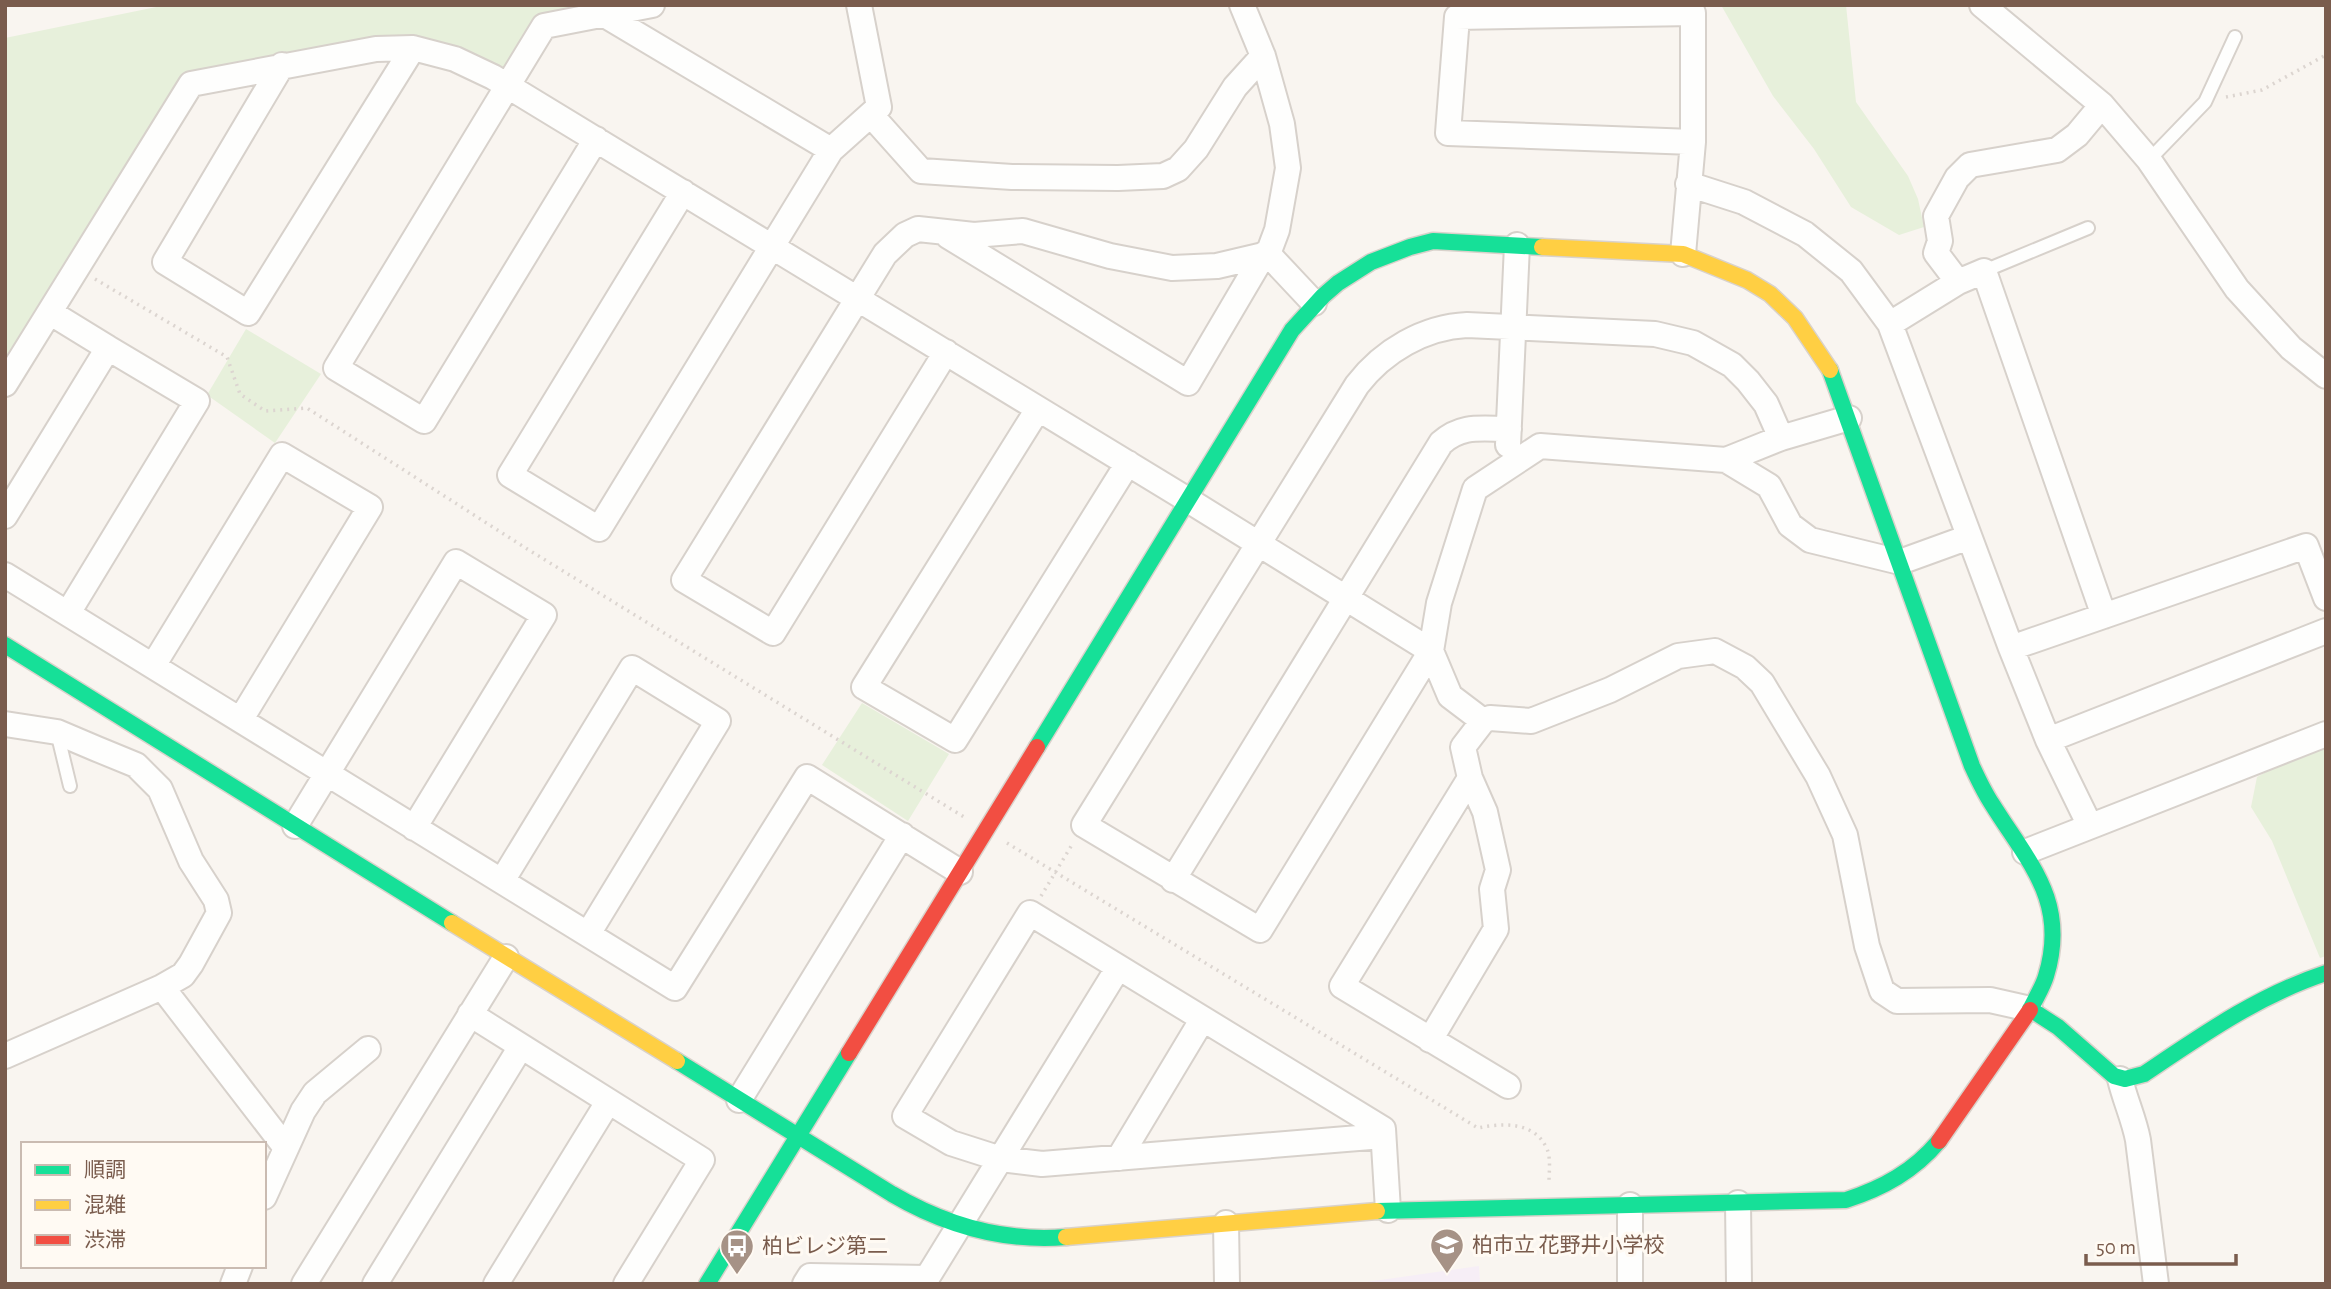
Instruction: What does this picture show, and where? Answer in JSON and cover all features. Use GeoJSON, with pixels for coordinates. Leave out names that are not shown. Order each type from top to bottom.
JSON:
{"type":"FeatureCollection","features":[{"type":"Feature","properties":{"kind":"street"},"geometry":{"type":"LineString","coordinates":[[596,139],[424,421],[336,368],[544,26],[652,5]]}},
{"type":"Feature","properties":{"kind":"street"},"geometry":{"type":"LineString","coordinates":[[683,192],[510,475],[598,529],[831,150],[879,107],[859,5]]}},
{"type":"Feature","properties":{"kind":"street"},"geometry":{"type":"LineString","coordinates":[[941,232],[1188,383],[1266,254],[1277,230],[1288,168],[1283,124],[1263,56],[1242,5]]}},
{"type":"Feature","properties":{"kind":"street"},"geometry":{"type":"LineString","coordinates":[[1982,5],[2102,105],[2149,160],[2237,289],[2291,348],[2326,376]]}},
{"type":"Feature","properties":{"kind":"street"},"geometry":{"type":"LineString","coordinates":[[1683,254],[1693,142],[1693,13],[1457,17],[1448,133],[1693,142]]}},
{"type":"Feature","properties":{"kind":"street"},"geometry":{"type":"LineString","coordinates":[[603,15],[831,150]]}},
{"type":"Feature","properties":{"kind":"street"},"geometry":{"type":"LineString","coordinates":[[282,65],[165,262],[248,313],[413,48]]}},
{"type":"Feature","properties":{"kind":"street"},"geometry":{"type":"LineString","coordinates":[[5,384],[191,84],[376,49],[413,48],[456,59],[509,86],[1431,651],[1450,696],[1483,721]]}},
{"type":"Feature","properties":{"kind":"street"},"geometry":{"type":"LineString","coordinates":[[871,115],[921,171],[1012,177],[1163,176],[1178,169],[1196,149],[1234,87],[1263,56]]}},
{"type":"Feature","properties":{"kind":"street"},"geometry":{"type":"LineString","coordinates":[[1958,282],[1936,253],[1940,241],[1936,216],[1957,178],[1970,165],[2057,150],[2077,135],[2102,105]]}},
{"type":"Feature","properties":{"kind":"street"},"geometry":{"type":"LineString","coordinates":[[1688,184],[1744,202],[1805,234],[1851,271],[1890,324],[2011,648],[2048,740],[2090,826]]}},
{"type":"Feature","properties":{"kind":"street"},"geometry":{"type":"LineString","coordinates":[[946,352],[773,633],[684,580],[885,254],[905,235],[918,229],[974,235],[1023,231],[1110,257],[1172,268],[1217,266],[1266,254]]}},
{"type":"Feature","properties":{"kind":"street"},"geometry":{"type":"LineString","coordinates":[[5,646],[798,1136],[919,1208],[960,1225],[1003,1235],[1051,1238],[1388,1210],[1846,1200],[1886,1187],[1911,1170],[1930,1152],[2029,1009],[2046,977],[2052,947],[2052,917],[2045,888],[2025,852],[1991,803],[1972,766],[1849,418],[1828,365],[1796,318],[1770,294],[1747,280],[1683,254],[1433,241],[1395,251],[1362,265],[1314,303],[1293,330],[1188,500],[960,873],[798,1136],[707,1284]]}},
{"type":"Feature","properties":{"kind":"street"},"geometry":{"type":"LineString","coordinates":[[1507,467],[1517,245]]}},
{"type":"Feature","properties":{"kind":"street"},"geometry":{"type":"LineString","coordinates":[[1266,254],[1314,303]]}},
{"type":"Feature","properties":{"kind":"street"},"geometry":{"type":"LineString","coordinates":[[1890,324],[1958,282],[1984,271],[2104,616]]}},
{"type":"Feature","properties":{"kind":"street"},"geometry":{"type":"LineString","coordinates":[[51,313],[197,401],[68,613]]}},
{"type":"Feature","properties":{"kind":"street"},"geometry":{"type":"LineString","coordinates":[[1781,438],[1766,404],[1748,381],[1732,365],[1693,343],[1655,334],[1514,326],[1452,326],[1403,345],[1377,362],[1357,385],[1084,825],[1260,930],[1431,651],[1439,603],[1475,489],[1540,446],[1726,460],[1781,438],[1849,418]]}},
{"type":"Feature","properties":{"kind":"street"},"geometry":{"type":"LineString","coordinates":[[5,516],[108,348]]}},
{"type":"Feature","properties":{"kind":"street"},"geometry":{"type":"LineString","coordinates":[[1038,409],[864,687],[955,740],[1128,463]]}},
{"type":"Feature","properties":{"kind":"street"},"geometry":{"type":"LineString","coordinates":[[1174,880],[1441,443],[1451,434],[1463,429],[1508,429]]}},
{"type":"Feature","properties":{"kind":"street"},"geometry":{"type":"LineString","coordinates":[[153,666],[282,455],[370,507],[241,719]]}},
{"type":"Feature","properties":{"kind":"street"},"geometry":{"type":"LineString","coordinates":[[1726,460],[1769,486],[1790,525],[1810,540],[1900,562],[1969,537]]}},
{"type":"Feature","properties":{"kind":"street"},"geometry":{"type":"LineString","coordinates":[[2011,648],[2306,546],[2326,598]]}},
{"type":"Feature","properties":{"kind":"street"},"geometry":{"type":"LineString","coordinates":[[295,826],[456,562],[544,615],[414,828]]}},
{"type":"Feature","properties":{"kind":"street"},"geometry":{"type":"LineString","coordinates":[[5,575],[675,988],[807,777],[960,873]]}},
{"type":"Feature","properties":{"kind":"street"},"geometry":{"type":"LineString","coordinates":[[2048,740],[2326,631]]}},
{"type":"Feature","properties":{"kind":"street"},"geometry":{"type":"LineString","coordinates":[[1430,1040],[1496,929],[1492,889],[1498,870],[1485,812],[1470,778],[1463,747],[1483,721],[1490,718],[1531,721],[1610,690],[1678,656],[1715,651],[1745,667],[1762,683],[1818,776],[1845,835],[1867,946],[1882,991],[1897,1001],[1990,1000],[2029,1009],[2058,1027],[2120,1079],[2134,1121],[2156,1284]]}},
{"type":"Feature","properties":{"kind":"street"},"geometry":{"type":"LineString","coordinates":[[502,881],[632,668],[718,721],[588,934]]}},
{"type":"Feature","properties":{"kind":"street"},"geometry":{"type":"LineString","coordinates":[[5,1056],[183,975],[219,913],[216,900],[191,861],[160,789],[136,765],[57,732],[6,724]]}},
{"type":"Feature","properties":{"kind":"street"},"geometry":{"type":"LineString","coordinates":[[2025,852],[2326,734]]}},
{"type":"Feature","properties":{"kind":"street"},"geometry":{"type":"LineString","coordinates":[[1470,778],[1342,986],[1508,1086]]}},
{"type":"Feature","properties":{"kind":"street"},"geometry":{"type":"LineString","coordinates":[[739,1100],[902,835]]}},
{"type":"Feature","properties":{"kind":"street"},"geometry":{"type":"LineString","coordinates":[[1383,1136],[1042,1164],[1001,1159],[950,1143],[905,1116],[1030,913],[1383,1129],[1388,1210]]}},
{"type":"Feature","properties":{"kind":"street"},"geometry":{"type":"LineString","coordinates":[[304,1284],[506,957]]}},
{"type":"Feature","properties":{"kind":"street"},"geometry":{"type":"LineString","coordinates":[[805,1284],[810,1276],[927,1278],[1118,968]]}},
{"type":"Feature","properties":{"kind":"street"},"geometry":{"type":"LineString","coordinates":[[2120,1079],[2132,1079],[2144,1074],[2226,1019],[2297,983],[2326,973]]}},
{"type":"Feature","properties":{"kind":"street"},"geometry":{"type":"LineString","coordinates":[[162,986],[286,1148]]}},
{"type":"Feature","properties":{"kind":"street"},"geometry":{"type":"LineString","coordinates":[[470,1014],[520,1048],[702,1160],[626,1284]]}},
{"type":"Feature","properties":{"kind":"street"},"geometry":{"type":"LineString","coordinates":[[1119,1158],[1202,1020]]}},
{"type":"Feature","properties":{"kind":"street"},"geometry":{"type":"LineString","coordinates":[[375,1284],[520,1048]]}},
{"type":"Feature","properties":{"kind":"street"},"geometry":{"type":"LineString","coordinates":[[266,1192],[303,1111],[315,1093],[368,1049]]}},
{"type":"Feature","properties":{"kind":"street"},"geometry":{"type":"LineString","coordinates":[[496,1284],[608,1102]]}},
{"type":"Feature","properties":{"kind":"street"},"geometry":{"type":"LineString","coordinates":[[1738,1203],[1739,1284]]}},
{"type":"Feature","properties":{"kind":"street"},"geometry":{"type":"LineString","coordinates":[[1630,1205],[1630,1284]]}},
{"type":"Feature","properties":{"kind":"street"},"geometry":{"type":"LineString","coordinates":[[1226,1223],[1227,1284]]}},
{"type":"Feature","properties":{"kind":"lane"},"geometry":{"type":"LineString","coordinates":[[2149,160],[2205,102],[2235,37]]}},
{"type":"Feature","properties":{"kind":"lane"},"geometry":{"type":"LineString","coordinates":[[1984,271],[2088,228]]}},
{"type":"Feature","properties":{"kind":"lane"},"geometry":{"type":"LineString","coordinates":[[57,732],[70,786]]}},
{"type":"Feature","properties":{"kind":"path"},"geometry":{"type":"LineString","coordinates":[[2205,102],[2262,90],[2326,55]]}},
{"type":"Feature","properties":{"kind":"path"},"geometry":{"type":"LineString","coordinates":[[78,269],[226,357],[240,394],[265,411],[307,408],[524,547],[1055,873],[1478,1128],[1497,1124],[1528,1128],[1541,1138],[1548,1151],[1550,1206]]}},
{"type":"Feature","properties":{"kind":"path"},"geometry":{"type":"LineString","coordinates":[[1030,913],[1084,825]]}},
{"type":"Feature","properties":{"kind":"shaded area","name":"柏市立 花野井小学校"},"geometry":{"type":"Polygon","coordinates":[[[1479,1266],[1480,1284],[1352,1284],[1479,1266]]]}},
{"type":"Feature","properties":{"kind":"green space"},"geometry":{"type":"Polygon","coordinates":[[[166,5],[608,5],[539,19],[510,66],[501,68],[453,47],[185,75],[5,367],[5,38],[166,5]]]}},
{"type":"Feature","properties":{"kind":"green space"},"geometry":{"type":"Polygon","coordinates":[[[1721,5],[1846,5],[1856,102],[1908,176],[1918,199],[1924,227],[1899,235],[1851,207],[1814,149],[1773,96],[1721,5]]]}},
{"type":"Feature","properties":{"kind":"green space"},"geometry":{"type":"Polygon","coordinates":[[[246,329],[321,374],[275,443],[207,395],[246,329]]]}},
{"type":"Feature","properties":{"kind":"green space"},"geometry":{"type":"Polygon","coordinates":[[[862,703],[949,754],[908,821],[822,765],[862,703]]]}},
{"type":"Feature","properties":{"kind":"green space"},"geometry":{"type":"Polygon","coordinates":[[[2326,739],[2326,956],[2320,958],[2272,841],[2251,807],[2257,777],[2326,739]]]}},
{"type":"Feature","properties":{"kind":"traffic: fast"},"geometry":{"type":"LineString","coordinates":[[1037,747],[1292,330],[1323,296],[1371,262],[1433,241],[1542,247]]}},
{"type":"Feature","properties":{"kind":"traffic: fast"},"geometry":{"type":"LineString","coordinates":[[1830,370],[1972,766],[1989,799],[2031,864],[2049,904],[2052,949],[2045,980],[2030,1010]]}},
{"type":"Feature","properties":{"kind":"traffic: fast"},"geometry":{"type":"LineString","coordinates":[[5,645],[452,923]]}},
{"type":"Feature","properties":{"kind":"traffic: fast"},"geometry":{"type":"LineString","coordinates":[[2030,1009],[2058,1027],[2114,1076],[2125,1079],[2144,1074],[2254,1004],[2326,973]]}},
{"type":"Feature","properties":{"kind":"traffic: fast"},"geometry":{"type":"LineString","coordinates":[[707,1284],[849,1053]]}},
{"type":"Feature","properties":{"kind":"traffic: fast"},"geometry":{"type":"LineString","coordinates":[[677,1061],[892,1194],[933,1215],[998,1234],[1066,1237]]}},
{"type":"Feature","properties":{"kind":"traffic: fast"},"geometry":{"type":"LineString","coordinates":[[1377,1211],[1846,1200],[1897,1177],[1919,1161],[1939,1141]]}},
{"type":"Feature","properties":{"kind":"traffic: slow"},"geometry":{"type":"LineString","coordinates":[[1542,247],[1683,254],[1747,280],[1770,294],[1795,318],[1830,370]]}},
{"type":"Feature","properties":{"kind":"traffic: slow"},"geometry":{"type":"LineString","coordinates":[[452,923],[677,1061]]}},
{"type":"Feature","properties":{"kind":"traffic: slow"},"geometry":{"type":"LineString","coordinates":[[1066,1237],[1377,1211]]}},
{"type":"Feature","properties":{"kind":"traffic: jam"},"geometry":{"type":"LineString","coordinates":[[849,1053],[1037,747]]}},
{"type":"Feature","properties":{"kind":"traffic: jam"},"geometry":{"type":"LineString","coordinates":[[1939,1141],[2030,1010]]}},
{"type":"Feature","properties":{"kind":"place","name":"柏市立 花野井小学校"},"geometry":{"type":"Point","coordinates":[1447,1275]}},
{"type":"Feature","properties":{"kind":"place","name":"柏ビレジ第二"},"geometry":{"type":"Point","coordinates":[737,1276]}}]}
